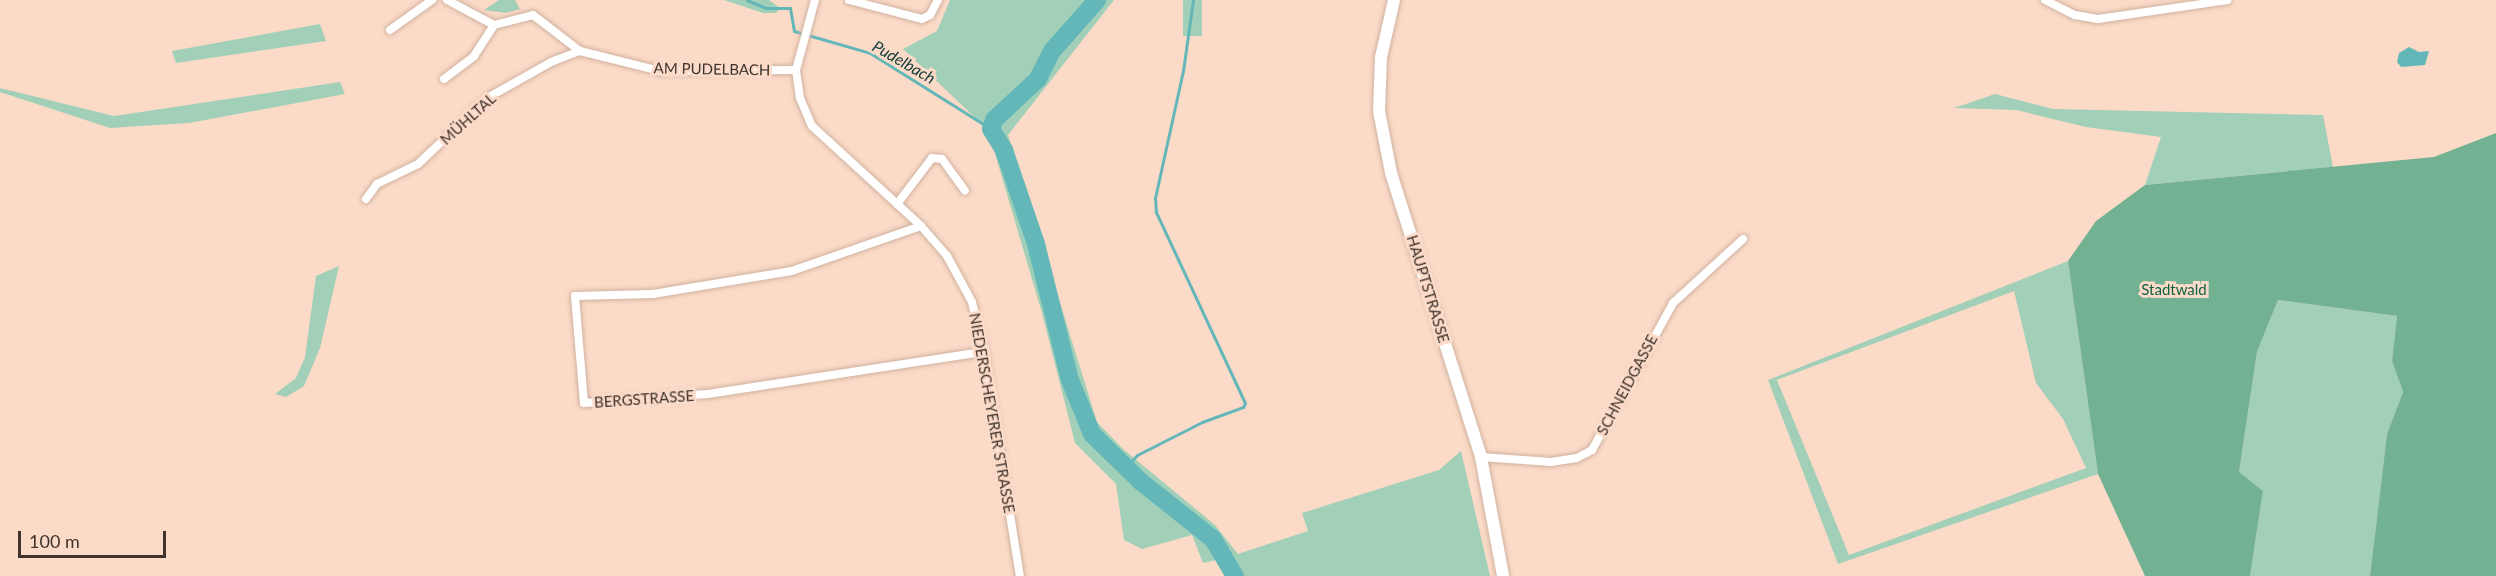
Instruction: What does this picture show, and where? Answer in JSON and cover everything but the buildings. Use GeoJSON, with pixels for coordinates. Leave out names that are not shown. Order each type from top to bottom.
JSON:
{"type":"FeatureCollection","features":[{"type":"Feature","properties":{"kind":"main road","name":"HAUPTSTRASSE"},"geometry":{"type":"LineString","coordinates":[[1394,0],[1382,57],[1379,111],[1391,173],[1481,457],[1503,576]]}},
{"type":"Feature","properties":{"kind":"street"},"geometry":{"type":"LineString","coordinates":[[390,30],[432,0]]}},
{"type":"Feature","properties":{"kind":"street"},"geometry":{"type":"LineString","coordinates":[[444,79],[474,56],[494,25],[447,0]]}},
{"type":"Feature","properties":{"kind":"street","name":"NIEDERSCHEYERER STRASSE"},"geometry":{"type":"LineString","coordinates":[[815,0],[796,70],[800,98],[812,126],[921,226],[948,256],[972,302],[984,352],[1020,576]]}},
{"type":"Feature","properties":{"kind":"street"},"geometry":{"type":"LineString","coordinates":[[849,0],[922,19],[930,15],[938,0]]}},
{"type":"Feature","properties":{"kind":"street"},"geometry":{"type":"LineString","coordinates":[[2045,0],[2075,15],[2098,19],[2228,0]]}},
{"type":"Feature","properties":{"kind":"street","name":"AM PUDELBACH"},"geometry":{"type":"LineString","coordinates":[[494,25],[533,15],[580,51],[660,71],[796,70]]}},
{"type":"Feature","properties":{"kind":"street","name":"MÜHLTAL"},"geometry":{"type":"LineString","coordinates":[[366,200],[377,184],[418,164],[489,97],[542,66],[580,51]]}},
{"type":"Feature","properties":{"kind":"street"},"geometry":{"type":"LineString","coordinates":[[897,204],[932,158],[942,159],[965,191]]}},
{"type":"Feature","properties":{"kind":"street","name":"BERGSTRASSE"},"geometry":{"type":"LineString","coordinates":[[921,226],[792,271],[653,294],[575,296],[584,403],[708,394],[984,352]]}},
{"type":"Feature","properties":{"kind":"street","name":"SCHNEIDGASSE"},"geometry":{"type":"LineString","coordinates":[[1481,457],[1551,462],[1577,458],[1592,450],[1673,303],[1743,239]]}},
{"type":"Feature","properties":{"kind":"green space"},"geometry":{"type":"Polygon","coordinates":[[[499,0],[515,0],[520,9],[506,13],[484,10],[499,0]]]}},
{"type":"Feature","properties":{"kind":"green space"},"geometry":{"type":"Polygon","coordinates":[[[724,0],[769,0],[780,8],[776,13],[763,13],[724,0]]]}},
{"type":"Feature","properties":{"kind":"green space"},"geometry":{"type":"Polygon","coordinates":[[[950,0],[1114,0],[1008,135],[1097,422],[1123,449],[1215,525],[1238,554],[1308,531],[1302,513],[1439,470],[1461,451],[1490,576],[1235,576],[1226,558],[1203,563],[1192,535],[1142,549],[1124,540],[1116,484],[1075,443],[1042,313],[988,130],[903,49],[937,31],[950,0]]]}},
{"type":"Feature","properties":{"kind":"green space"},"geometry":{"type":"Polygon","coordinates":[[[1183,0],[1202,0],[1202,36],[1183,36],[1183,0]]]}},
{"type":"Feature","properties":{"kind":"green space"},"geometry":{"type":"Polygon","coordinates":[[[320,24],[326,41],[176,63],[172,51],[320,24]]]}},
{"type":"Feature","properties":{"kind":"green space"},"geometry":{"type":"Polygon","coordinates":[[[340,82],[345,94],[189,123],[110,128],[0,92],[0,88],[114,116],[340,82]]]}},
{"type":"Feature","properties":{"kind":"green space"},"geometry":{"type":"Polygon","coordinates":[[[1995,94],[2053,109],[2323,115],[2333,167],[2145,185],[2161,137],[2086,127],[2016,110],[1954,108],[1995,94]]]}},
{"type":"Feature","properties":{"kind":"green space","name":"Stadtwald"},"geometry":{"type":"Polygon","coordinates":[[[2496,133],[2496,576],[2370,576],[2387,434],[2403,392],[2392,361],[2397,316],[2278,300],[2257,352],[2239,472],[2263,491],[2250,576],[2145,576],[2098,474],[2068,261],[2096,221],[2145,185],[2434,157],[2496,133]]]}},
{"type":"Feature","properties":{"kind":"green space"},"geometry":{"type":"Polygon","coordinates":[[[2068,261],[2098,474],[1838,564],[1768,380],[2068,261]],[[2014,291],[1777,380],[1849,555],[2086,468],[2063,419],[2036,383],[2014,291]]]}},
{"type":"Feature","properties":{"kind":"green space"},"geometry":{"type":"Polygon","coordinates":[[[339,266],[320,348],[304,386],[286,397],[275,394],[296,378],[305,357],[316,276],[339,266]]]}},
{"type":"Feature","properties":{"kind":"green space"},"geometry":{"type":"Polygon","coordinates":[[[2278,300],[2397,316],[2392,361],[2403,392],[2387,434],[2370,576],[2250,576],[2263,491],[2239,472],[2257,352],[2278,300]]]}},
{"type":"Feature","properties":{"kind":"water"},"geometry":{"type":"Polygon","coordinates":[[[2409,47],[2419,52],[2429,51],[2425,65],[2401,67],[2397,62],[2399,53],[2409,47]]]}},
{"type":"Feature","properties":{"kind":"waterway","name":"Pudelbach"},"geometry":{"type":"LineString","coordinates":[[747,0],[766,8],[790,8],[794,31],[870,53],[991,129]]}},
{"type":"Feature","properties":{"kind":"waterway"},"geometry":{"type":"LineString","coordinates":[[1097,0],[1052,51],[1038,79],[994,120],[991,129],[1004,150],[1036,244],[1070,380],[1092,434],[1140,481],[1213,539],[1235,576]]}},
{"type":"Feature","properties":{"kind":"waterway"},"geometry":{"type":"LineString","coordinates":[[1126,467],[1137,455],[1202,422],[1243,407],[1245,403],[1156,212],[1155,198],[1183,71],[1193,0]]}}]}
